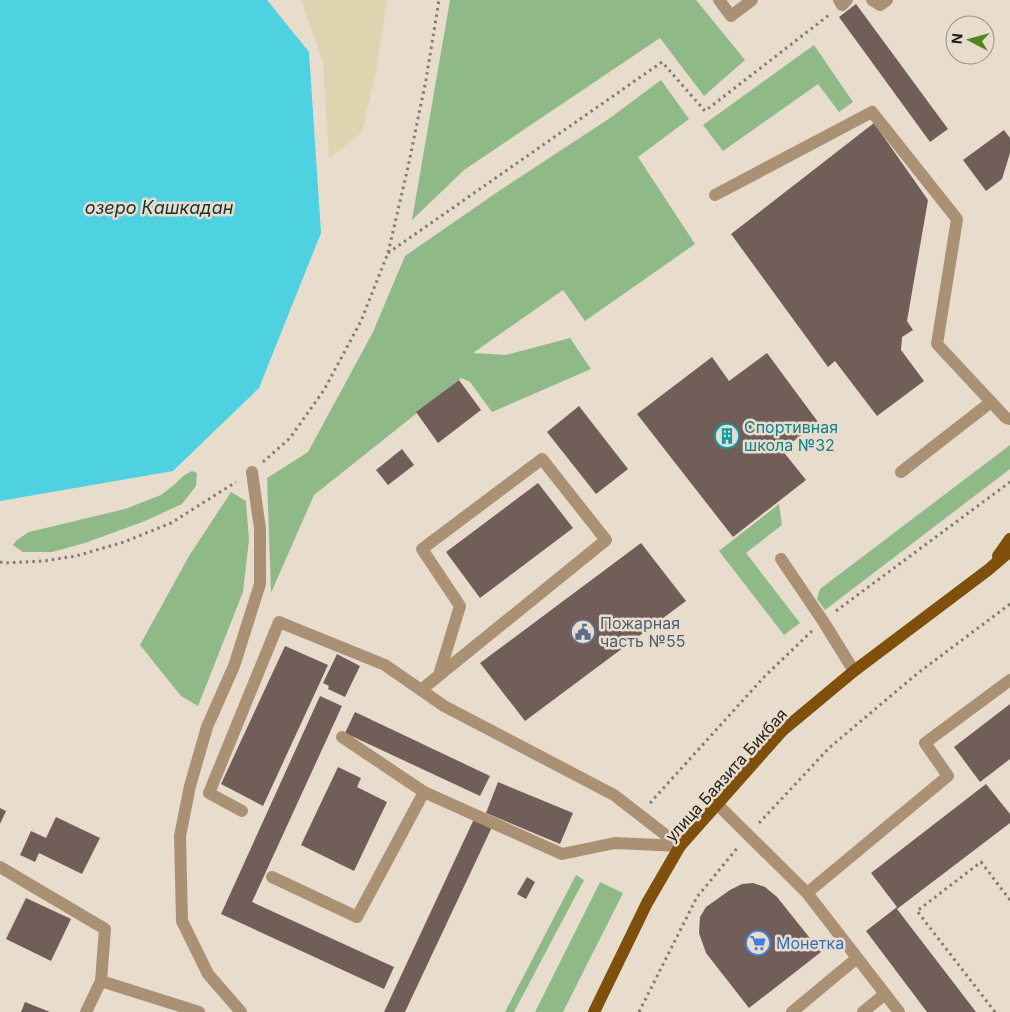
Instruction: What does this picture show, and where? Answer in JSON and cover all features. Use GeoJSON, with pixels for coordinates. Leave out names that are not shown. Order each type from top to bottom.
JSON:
{"type":"FeatureCollection","features":[{"type":"Feature","properties":{"kind":"main road"},"geometry":{"type":"LineString","coordinates":[[988,570],[1010,539]]}},
{"type":"Feature","properties":{"kind":"main road","name":"улица Баязита Бикбая"},"geometry":{"type":"LineString","coordinates":[[594,1012],[647,903],[680,846],[782,731],[854,671],[988,570],[1010,551]]}},
{"type":"Feature","properties":{"kind":"street"},"geometry":{"type":"LineString","coordinates":[[719,0],[731,16],[752,0]]}},
{"type":"Feature","properties":{"kind":"street"},"geometry":{"type":"LineString","coordinates":[[872,0],[880,5],[887,0]]}},
{"type":"Feature","properties":{"kind":"street"},"geometry":{"type":"LineString","coordinates":[[715,195],[872,112],[957,219],[937,344],[1006,418],[1010,419]]}},
{"type":"Feature","properties":{"kind":"street"},"geometry":{"type":"LineString","coordinates":[[901,472],[991,402]]}},
{"type":"Feature","properties":{"kind":"street"},"geometry":{"type":"LineString","coordinates":[[421,690],[606,540],[542,459],[422,549],[460,606],[439,675]]}},
{"type":"Feature","properties":{"kind":"street"},"geometry":{"type":"LineString","coordinates":[[241,1012],[208,974],[182,921],[180,836],[190,786],[207,727],[234,666],[260,584],[260,529],[252,472]]}},
{"type":"Feature","properties":{"kind":"street"},"geometry":{"type":"LineString","coordinates":[[781,559],[854,671]]}},
{"type":"Feature","properties":{"kind":"street"},"geometry":{"type":"LineString","coordinates":[[242,811],[209,793],[279,622],[385,665],[444,706],[614,796],[680,846]]}},
{"type":"Feature","properties":{"kind":"street"},"geometry":{"type":"LineString","coordinates":[[807,893],[948,776],[926,743],[1010,680]]}},
{"type":"Feature","properties":{"kind":"street"},"geometry":{"type":"LineString","coordinates":[[342,738],[424,792],[562,854],[616,843],[680,846]]}},
{"type":"Feature","properties":{"kind":"street"},"geometry":{"type":"LineString","coordinates":[[272,877],[357,917],[424,792]]}},
{"type":"Feature","properties":{"kind":"street"},"geometry":{"type":"LineString","coordinates":[[717,804],[807,893],[899,1012]]}},
{"type":"Feature","properties":{"kind":"street"},"geometry":{"type":"LineString","coordinates":[[0,867],[105,929],[101,981],[86,1012]]}},
{"type":"Feature","properties":{"kind":"street"},"geometry":{"type":"LineString","coordinates":[[792,1012],[857,958]]}},
{"type":"Feature","properties":{"kind":"street"},"geometry":{"type":"LineString","coordinates":[[101,981],[199,1012]]}},
{"type":"Feature","properties":{"kind":"street"},"geometry":{"type":"LineString","coordinates":[[863,1012],[885,994]]}},
{"type":"Feature","properties":{"kind":"path"},"geometry":{"type":"LineString","coordinates":[[0,562],[43,562],[76,556],[124,542],[171,523],[252,472],[290,438],[324,390],[361,322],[388,253],[426,80],[439,0]]}},
{"type":"Feature","properties":{"kind":"path"},"geometry":{"type":"LineString","coordinates":[[388,253],[662,62],[704,111],[843,2]]}},
{"type":"Feature","properties":{"kind":"path"},"geometry":{"type":"LineString","coordinates":[[639,1012],[697,897],[748,834],[828,748],[918,672],[1010,604]]}},
{"type":"Feature","properties":{"kind":"path"},"geometry":{"type":"LineString","coordinates":[[995,1012],[917,912],[981,862],[1010,900]]}},
{"type":"Feature","properties":{"kind":"green space"},"geometry":{"type":"Polygon","coordinates":[[[450,0],[696,0],[745,60],[704,96],[660,38],[464,170],[412,220],[450,0]]]}},
{"type":"Feature","properties":{"kind":"green space"},"geometry":{"type":"Polygon","coordinates":[[[814,45],[853,102],[839,112],[818,84],[723,151],[703,125],[814,45]]]}},
{"type":"Feature","properties":{"kind":"green space"},"geometry":{"type":"Polygon","coordinates":[[[661,80],[689,119],[638,157],[695,244],[585,321],[563,290],[473,353],[506,355],[570,338],[591,369],[492,412],[470,382],[461,378],[314,495],[271,593],[267,478],[308,452],[373,332],[405,256],[610,118],[661,80]]]}},
{"type":"Feature","properties":{"kind":"green space"},"geometry":{"type":"Polygon","coordinates":[[[1010,445],[1010,469],[825,610],[817,599],[820,589],[1010,445]]]}},
{"type":"Feature","properties":{"kind":"green space"},"geometry":{"type":"Polygon","coordinates":[[[192,471],[197,473],[196,486],[182,504],[145,521],[85,543],[52,552],[23,552],[13,545],[29,532],[125,509],[161,495],[183,476],[192,471]]]}},
{"type":"Feature","properties":{"kind":"green space"},"geometry":{"type":"Polygon","coordinates":[[[231,492],[246,501],[249,540],[243,592],[198,706],[181,696],[140,645],[189,556],[231,492]]]}},
{"type":"Feature","properties":{"kind":"green space"},"geometry":{"type":"Polygon","coordinates":[[[779,504],[782,525],[746,553],[800,623],[784,635],[719,551],[779,504]]]}},
{"type":"Feature","properties":{"kind":"green space"},"geometry":{"type":"Polygon","coordinates":[[[576,875],[584,880],[514,1012],[505,1012],[576,875]]]}},
{"type":"Feature","properties":{"kind":"green space"},"geometry":{"type":"Polygon","coordinates":[[[600,882],[623,893],[563,1012],[535,1012],[600,882]]]}},
{"type":"Feature","properties":{"kind":"sand"},"geometry":{"type":"Polygon","coordinates":[[[301,0],[387,0],[375,77],[362,132],[329,159],[323,62],[301,0]]]}},
{"type":"Feature","properties":{"kind":"water","name":"озеро Кашкадан"},"geometry":{"type":"Polygon","coordinates":[[[0,0],[267,0],[309,52],[321,233],[259,388],[173,471],[0,501],[0,0]]]}},
{"type":"Feature","properties":{"kind":"building"},"geometry":{"type":"Polygon","coordinates":[[[856,4],[948,129],[930,142],[839,17],[856,4]]]}},
{"type":"Feature","properties":{"kind":"building"},"geometry":{"type":"Polygon","coordinates":[[[874,123],[928,200],[907,321],[913,330],[902,337],[901,350],[924,381],[877,416],[835,361],[828,367],[731,234],[874,123]]]}},
{"type":"Feature","properties":{"kind":"building"},"geometry":{"type":"Polygon","coordinates":[[[1004,130],[1010,138],[1010,153],[1002,179],[986,191],[963,160],[1004,130]]]}},
{"type":"Feature","properties":{"kind":"building","name":"Спортивная школа №32"},"geometry":{"type":"Polygon","coordinates":[[[767,353],[818,422],[782,450],[806,480],[733,537],[637,414],[712,357],[729,381],[767,353]]]}},
{"type":"Feature","properties":{"kind":"building"},"geometry":{"type":"Polygon","coordinates":[[[459,380],[481,410],[438,443],[416,412],[459,380]]]}},
{"type":"Feature","properties":{"kind":"building"},"geometry":{"type":"Polygon","coordinates":[[[579,406],[628,469],[596,494],[547,432],[579,406]]]}},
{"type":"Feature","properties":{"kind":"building"},"geometry":{"type":"Polygon","coordinates":[[[402,449],[414,465],[388,485],[376,470],[402,449]]]}},
{"type":"Feature","properties":{"kind":"building"},"geometry":{"type":"Polygon","coordinates":[[[538,483],[573,528],[480,598],[446,552],[538,483]]]}},
{"type":"Feature","properties":{"kind":"building","name":"Пожарная часть №55"},"geometry":{"type":"Polygon","coordinates":[[[641,543],[686,601],[525,721],[480,663],[641,543]]]}},
{"type":"Feature","properties":{"kind":"building"},"geometry":{"type":"Polygon","coordinates":[[[285,646],[328,665],[263,806],[221,784],[285,646]]]}},
{"type":"Feature","properties":{"kind":"building"},"geometry":{"type":"Polygon","coordinates":[[[337,654],[360,666],[345,697],[328,689],[329,686],[323,683],[337,654]]]}},
{"type":"Feature","properties":{"kind":"building"},"geometry":{"type":"Polygon","coordinates":[[[320,696],[342,706],[252,902],[394,967],[384,989],[221,914],[320,696]]]}},
{"type":"Feature","properties":{"kind":"building"},"geometry":{"type":"Polygon","coordinates":[[[1010,704],[1010,759],[980,782],[954,747],[1010,704]]]}},
{"type":"Feature","properties":{"kind":"building"},"geometry":{"type":"Polygon","coordinates":[[[355,712],[490,776],[480,796],[345,733],[355,712]]]}},
{"type":"Feature","properties":{"kind":"building"},"geometry":{"type":"Polygon","coordinates":[[[338,767],[361,778],[357,787],[387,802],[354,871],[301,845],[338,767]]]}},
{"type":"Feature","properties":{"kind":"building"},"geometry":{"type":"Polygon","coordinates":[[[498,782],[573,813],[560,844],[486,813],[498,782]]]}},
{"type":"Feature","properties":{"kind":"building"},"geometry":{"type":"Polygon","coordinates":[[[986,784],[1010,814],[1010,823],[897,909],[976,1012],[927,1012],[866,931],[897,907],[871,873],[986,784]]]}},
{"type":"Feature","properties":{"kind":"building"},"geometry":{"type":"Polygon","coordinates":[[[0,808],[6,811],[0,824],[0,808]]]}},
{"type":"Feature","properties":{"kind":"building"},"geometry":{"type":"Polygon","coordinates":[[[56,817],[100,838],[82,874],[39,853],[35,862],[20,855],[31,831],[46,838],[56,817]]]}},
{"type":"Feature","properties":{"kind":"building"},"geometry":{"type":"Polygon","coordinates":[[[474,819],[492,827],[405,1012],[384,1012],[474,819]]]}},
{"type":"Feature","properties":{"kind":"building"},"geometry":{"type":"Polygon","coordinates":[[[527,877],[535,882],[526,899],[517,894],[527,877]]]}},
{"type":"Feature","properties":{"kind":"building","name":"Монетка"},"geometry":{"type":"Polygon","coordinates":[[[753,883],[765,887],[777,897],[821,952],[749,1008],[706,953],[699,933],[700,917],[706,907],[730,890],[742,884],[753,883]]]}},
{"type":"Feature","properties":{"kind":"building"},"geometry":{"type":"Polygon","coordinates":[[[26,898],[71,919],[51,961],[6,939],[26,898]]]}},
{"type":"Feature","properties":{"kind":"building"},"geometry":{"type":"Polygon","coordinates":[[[25,1002],[50,1012],[21,1012],[25,1002]]]}},
{"type":"Feature","properties":{"kind":"place","name":"Спортивная школа №32"},"geometry":{"type":"Point","coordinates":[727,436]}},
{"type":"Feature","properties":{"kind":"place","name":"Пожарная часть №55"},"geometry":{"type":"Point","coordinates":[583,632]}},
{"type":"Feature","properties":{"kind":"place","name":"Монетка"},"geometry":{"type":"Point","coordinates":[758,943]}}]}
